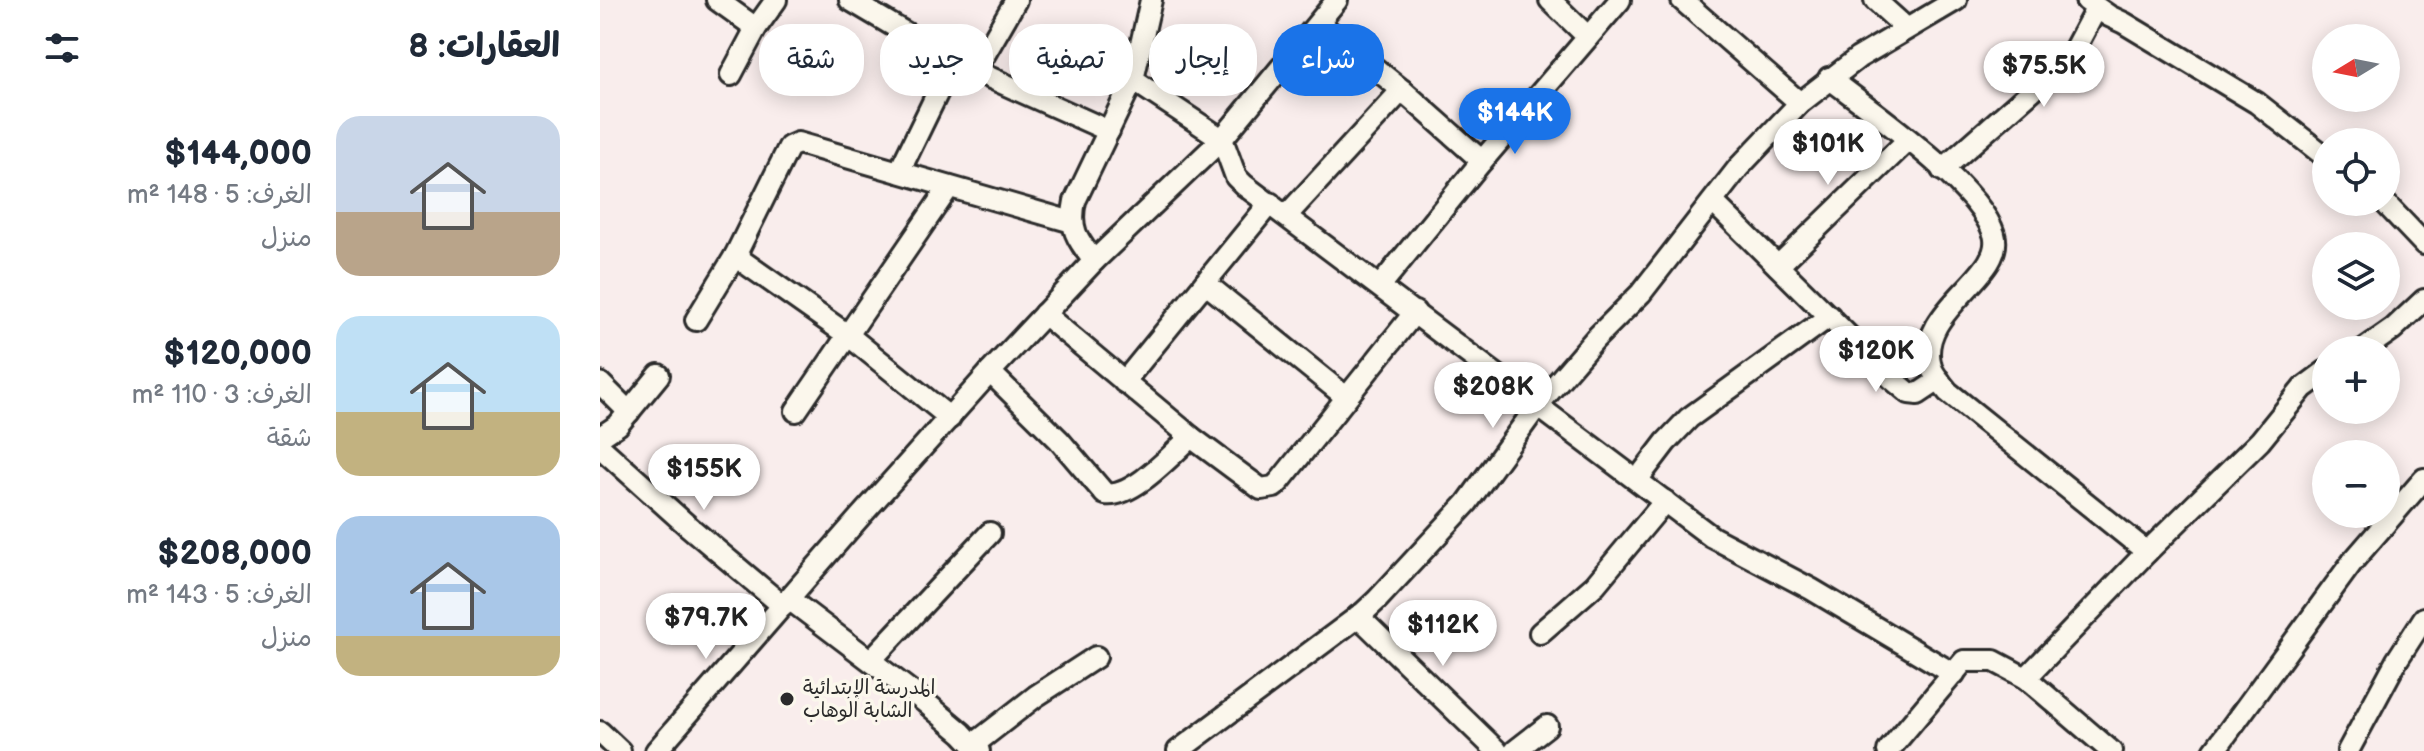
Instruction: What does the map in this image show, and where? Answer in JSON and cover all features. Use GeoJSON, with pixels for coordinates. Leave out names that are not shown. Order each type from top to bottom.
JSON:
{"type":"FeatureCollection","features":[{"type":"Feature","properties":{"kind":"street"},"geometry":{"type":"LineString","coordinates":[[717,0],[756,28]]}},
{"type":"Feature","properties":{"kind":"street"},"geometry":{"type":"LineString","coordinates":[[731,75],[756,28],[776,0]]}},
{"type":"Feature","properties":{"kind":"street"},"geometry":{"type":"LineString","coordinates":[[850,0],[891,24]]}},
{"type":"Feature","properties":{"kind":"street"},"geometry":{"type":"LineString","coordinates":[[993,40],[1016,0]]}},
{"type":"Feature","properties":{"kind":"street"},"geometry":{"type":"LineString","coordinates":[[1151,0],[1133,80],[1222,139],[1236,177],[1712,537],[1811,589],[1954,674]]}},
{"type":"Feature","properties":{"kind":"street"},"geometry":{"type":"LineString","coordinates":[[656,751],[990,372],[1094,261],[1222,139],[1337,0]]}},
{"type":"Feature","properties":{"kind":"street"},"geometry":{"type":"LineString","coordinates":[[1550,0],[1588,37]]}},
{"type":"Feature","properties":{"kind":"street"},"geometry":{"type":"LineString","coordinates":[[1380,286],[1620,0]]}},
{"type":"Feature","properties":{"kind":"street"},"geometry":{"type":"LineString","coordinates":[[1682,0],[1800,103]]}},
{"type":"Feature","properties":{"kind":"street"},"geometry":{"type":"LineString","coordinates":[[1875,0],[1906,28]]}},
{"type":"Feature","properties":{"kind":"street"},"geometry":{"type":"LineString","coordinates":[[1178,751],[1377,600],[1467,503],[1538,405],[1595,339],[1641,293],[1739,167],[1800,103],[1829,78],[1956,0]]}},
{"type":"Feature","properties":{"kind":"street"},"geometry":{"type":"LineString","coordinates":[[1942,170],[2073,52],[2091,4],[2257,103],[2312,146]]}},
{"type":"Feature","properties":{"kind":"street"},"geometry":{"type":"LineString","coordinates":[[1319,23],[1402,90],[1482,161]]}},
{"type":"Feature","properties":{"kind":"street"},"geometry":{"type":"LineString","coordinates":[[1829,78],[1908,140],[1959,186],[1993,234],[1995,249],[1991,261],[1953,302],[1931,337],[1932,370],[1948,392],[2147,552]]}},
{"type":"Feature","properties":{"kind":"street"},"geometry":{"type":"LineString","coordinates":[[993,79],[1109,131]]}},
{"type":"Feature","properties":{"kind":"street"},"geometry":{"type":"LineString","coordinates":[[1287,215],[1402,90]]}},
{"type":"Feature","properties":{"kind":"street"},"geometry":{"type":"LineString","coordinates":[[899,172],[936,96]]}},
{"type":"Feature","properties":{"kind":"street"},"geometry":{"type":"LineString","coordinates":[[1094,261],[1078,240],[1072,222],[1075,201],[1125,96]]}},
{"type":"Feature","properties":{"kind":"street"},"geometry":{"type":"LineString","coordinates":[[1778,266],[1908,140]]}},
{"type":"Feature","properties":{"kind":"street"},"geometry":{"type":"LineString","coordinates":[[696,320],[735,256],[786,153],[793,145],[803,144],[1072,222]]}},
{"type":"Feature","properties":{"kind":"street"},"geometry":{"type":"LineString","coordinates":[[796,411],[949,187]]}},
{"type":"Feature","properties":{"kind":"street"},"geometry":{"type":"LineString","coordinates":[[1713,202],[1909,393],[1918,394],[1939,380]]}},
{"type":"Feature","properties":{"kind":"street"},"geometry":{"type":"LineString","coordinates":[[1124,382],[1270,203]]}},
{"type":"Feature","properties":{"kind":"street"},"geometry":{"type":"LineString","coordinates":[[2397,216],[2424,244]]}},
{"type":"Feature","properties":{"kind":"street"},"geometry":{"type":"LineString","coordinates":[[735,256],[849,336],[950,418]]}},
{"type":"Feature","properties":{"kind":"street"},"geometry":{"type":"LineString","coordinates":[[1205,283],[1346,397]]}},
{"type":"Feature","properties":{"kind":"street"},"geometry":{"type":"LineString","coordinates":[[2383,336],[2424,300]]}},
{"type":"Feature","properties":{"kind":"street"},"geometry":{"type":"LineString","coordinates":[[1044,314],[1191,437],[1261,489],[1268,489],[1280,481],[1415,312]]}},
{"type":"Feature","properties":{"kind":"street"},"geometry":{"type":"LineString","coordinates":[[1637,480],[1689,418],[1830,316]]}},
{"type":"Feature","properties":{"kind":"street"},"geometry":{"type":"LineString","coordinates":[[990,372],[1059,440],[1105,494],[1122,493],[1135,486],[1191,437]]}},
{"type":"Feature","properties":{"kind":"street"},"geometry":{"type":"LineString","coordinates":[[600,437],[612,431],[659,375]]}},
{"type":"Feature","properties":{"kind":"street"},"geometry":{"type":"LineString","coordinates":[[2026,678],[2147,552],[2260,441],[2303,388],[2312,381]]}},
{"type":"Feature","properties":{"kind":"street"},"geometry":{"type":"LineString","coordinates":[[600,383],[629,412]]}},
{"type":"Feature","properties":{"kind":"street"},"geometry":{"type":"LineString","coordinates":[[600,447],[688,526],[786,603],[871,660],[948,720],[976,748],[1036,696],[1096,657]]}},
{"type":"Feature","properties":{"kind":"street"},"geometry":{"type":"LineString","coordinates":[[2214,751],[2353,561],[2424,479]]}},
{"type":"Feature","properties":{"kind":"street"},"geometry":{"type":"LineString","coordinates":[[1540,633],[1595,585],[1665,501]]}},
{"type":"Feature","properties":{"kind":"street"},"geometry":{"type":"LineString","coordinates":[[871,660],[990,533]]}},
{"type":"Feature","properties":{"kind":"street"},"geometry":{"type":"LineString","coordinates":[[1358,616],[1497,751]]}},
{"type":"Feature","properties":{"kind":"street"},"geometry":{"type":"LineString","coordinates":[[2348,751],[2397,660],[2424,618]]}},
{"type":"Feature","properties":{"kind":"street"},"geometry":{"type":"LineString","coordinates":[[1888,751],[1964,661],[1994,661],[2026,678],[2111,751]]}},
{"type":"Feature","properties":{"kind":"street"},"geometry":{"type":"LineString","coordinates":[[1515,751],[1547,726]]}},
{"type":"Feature","properties":{"kind":"street"},"geometry":{"type":"LineString","coordinates":[[600,732],[620,751]]}},
{"type":"Feature","properties":{"kind":"place","name":"المدرسة الإبتدائية الشابة الوهاب"},"geometry":{"type":"Point","coordinates":[787,699]}}]}
